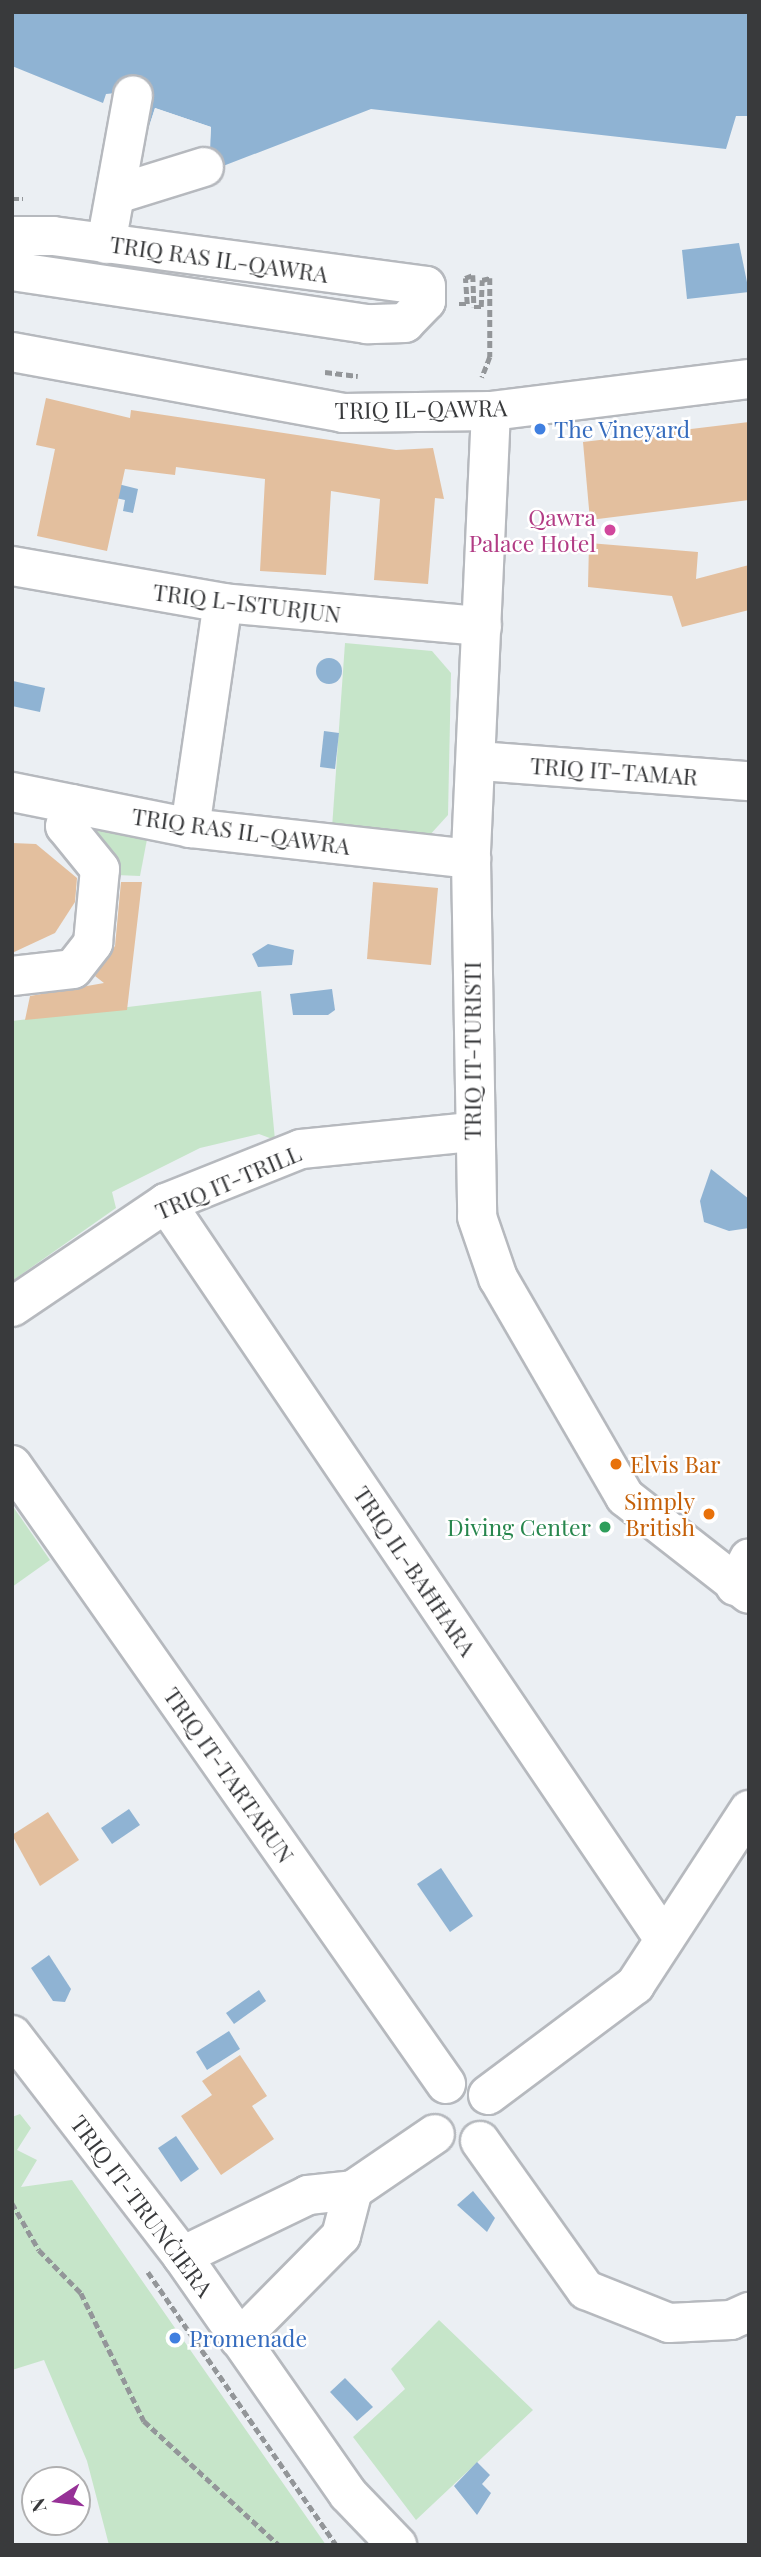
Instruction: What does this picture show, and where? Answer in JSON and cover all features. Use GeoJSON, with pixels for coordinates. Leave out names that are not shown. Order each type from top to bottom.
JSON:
{"type":"FeatureCollection","features":[{"type":"Feature","properties":{"kind":"street"},"geometry":{"type":"LineString","coordinates":[[106,244],[134,95]]}},
{"type":"Feature","properties":{"kind":"street"},"geometry":{"type":"LineString","coordinates":[[117,194],[204,167]]}},
{"type":"Feature","properties":{"kind":"street","name":"TRIQ RAS IL-QAWRA"},"geometry":{"type":"LineString","coordinates":[[12,236],[106,244],[426,286]]}},
{"type":"Feature","properties":{"kind":"street"},"geometry":{"type":"LineString","coordinates":[[12,271],[367,324],[417,316],[426,286]]}},
{"type":"Feature","properties":{"kind":"street","name":"TRIQ IL-QAWRA"},"geometry":{"type":"LineString","coordinates":[[12,352],[343,413],[479,411],[749,379]]}},
{"type":"Feature","properties":{"kind":"street","name":"TRIQ IT-TURISTI"},"geometry":{"type":"LineString","coordinates":[[479,411],[482,626],[480,761],[471,859],[471,1132],[477,1217],[498,1278],[552,1377],[625,1497],[744,1580]]}},
{"type":"Feature","properties":{"kind":"street","name":"TRIQ L-ISTURJUN"},"geometry":{"type":"LineString","coordinates":[[12,566],[223,603],[482,626]]}},
{"type":"Feature","properties":{"kind":"street"},"geometry":{"type":"LineString","coordinates":[[190,828],[223,603]]}},
{"type":"Feature","properties":{"kind":"street","name":"TRIQ IT-TAMAR"},"geometry":{"type":"LineString","coordinates":[[480,761],[749,781]]}},
{"type":"Feature","properties":{"kind":"street","name":"TRIQ RAS IL-QAWRA"},"geometry":{"type":"LineString","coordinates":[[12,792],[190,828],[471,859]]}},
{"type":"Feature","properties":{"kind":"street"},"geometry":{"type":"LineString","coordinates":[[12,976],[74,969],[93,943],[100,869],[65,826],[72,804]]}},
{"type":"Feature","properties":{"kind":"street","name":"TRIQ IT-TRILL"},"geometry":{"type":"LineString","coordinates":[[12,1307],[166,1203],[302,1149],[471,1132]]}},
{"type":"Feature","properties":{"kind":"street","name":"TRIQ IL-BAĦĦARA"},"geometry":{"type":"LineString","coordinates":[[166,1203],[664,1939]]}},
{"type":"Feature","properties":{"kind":"street","name":"TRIQ IT-TARTARUN"},"geometry":{"type":"LineString","coordinates":[[12,1465],[446,2084]]}},
{"type":"Feature","properties":{"kind":"street"},"geometry":{"type":"LineString","coordinates":[[488,2095],[635,1985],[749,1810]]}},
{"type":"Feature","properties":{"kind":"street","name":"TRIQ IT-TRUNĊIERA"},"geometry":{"type":"LineString","coordinates":[[12,2035],[182,2256],[348,2494],[397,2545]]}},
{"type":"Feature","properties":{"kind":"street"},"geometry":{"type":"LineString","coordinates":[[468,2081],[488,2095],[495,2117],[480,2141],[458,2147],[435,2134],[428,2112],[446,2084],[468,2081]]}},
{"type":"Feature","properties":{"kind":"street"},"geometry":{"type":"LineString","coordinates":[[182,2256],[308,2195],[353,2190],[435,2134]]}},
{"type":"Feature","properties":{"kind":"street"},"geometry":{"type":"LineString","coordinates":[[480,2141],[586,2290],[668,2323],[731,2320],[749,2312]]}},
{"type":"Feature","properties":{"kind":"street"},"geometry":{"type":"LineString","coordinates":[[239,2339],[341,2236],[353,2190]]}},
{"type":"Feature","properties":{"kind":"path"},"geometry":{"type":"LineString","coordinates":[[426,286],[437,305],[467,304],[465,278],[473,275],[474,307],[481,307],[482,279],[490,278],[490,357],[479,411]]}},
{"type":"Feature","properties":{"kind":"path"},"geometry":{"type":"LineString","coordinates":[[12,2203],[39,2250],[81,2292],[144,2421],[279,2545]]}},
{"type":"Feature","properties":{"kind":"path"},"geometry":{"type":"LineString","coordinates":[[141,2261],[336,2545]]}},
{"type":"Feature","properties":{"kind":"green space"},"geometry":{"type":"Polygon","coordinates":[[[345,643],[432,651],[451,673],[448,815],[428,837],[332,828],[345,643]]]}},
{"type":"Feature","properties":{"kind":"green space"},"geometry":{"type":"Polygon","coordinates":[[[77,820],[148,834],[140,876],[116,875],[77,820]]]}},
{"type":"Feature","properties":{"kind":"green space"},"geometry":{"type":"Polygon","coordinates":[[[261,991],[275,1140],[259,1134],[200,1148],[112,1192],[116,1208],[12,1281],[12,1021],[261,991]]]}},
{"type":"Feature","properties":{"kind":"green space"},"geometry":{"type":"Polygon","coordinates":[[[12,1505],[50,1560],[12,1587],[12,1505]]]}},
{"type":"Feature","properties":{"kind":"green space"},"geometry":{"type":"Polygon","coordinates":[[[20,2114],[31,2128],[17,2150],[37,2160],[21,2187],[72,2180],[326,2545],[109,2545],[91,2476],[91,2466],[88,2466],[44,2360],[12,2370],[12,2117],[20,2114]]]}},
{"type":"Feature","properties":{"kind":"green space"},"geometry":{"type":"Polygon","coordinates":[[[439,2320],[533,2410],[416,2520],[353,2437],[405,2389],[391,2369],[439,2320]]]}},
{"type":"Feature","properties":{"kind":"water"},"geometry":{"type":"Polygon","coordinates":[[[12,12],[749,12],[749,116],[736,116],[726,149],[371,109],[174,185],[209,153],[211,127],[155,108],[146,136],[117,126],[116,93],[106,94],[103,103],[12,66],[12,12]]]}},
{"type":"Feature","properties":{"kind":"water"},"geometry":{"type":"Polygon","coordinates":[[[739,243],[749,292],[687,299],[682,250],[739,243]]]}},
{"type":"Feature","properties":{"kind":"water"},"geometry":{"type":"Polygon","coordinates":[[[106,481],[138,489],[133,513],[123,511],[125,500],[102,495],[106,481]]]}},
{"type":"Feature","properties":{"kind":"water"},"geometry":{"type":"Polygon","coordinates":[[[329,658],[339,661],[342,671],[339,681],[329,684],[319,681],[316,671],[319,661],[329,658]]]}},
{"type":"Feature","properties":{"kind":"water"},"geometry":{"type":"Polygon","coordinates":[[[13,681],[45,688],[40,712],[12,706],[13,681]]]}},
{"type":"Feature","properties":{"kind":"water"},"geometry":{"type":"Polygon","coordinates":[[[324,731],[339,733],[335,769],[320,767],[324,731]]]}},
{"type":"Feature","properties":{"kind":"water"},"geometry":{"type":"Polygon","coordinates":[[[268,944],[294,950],[292,965],[258,967],[252,954],[268,944]]]}},
{"type":"Feature","properties":{"kind":"water"},"geometry":{"type":"Polygon","coordinates":[[[332,989],[335,1010],[328,1015],[293,1015],[290,994],[332,989]]]}},
{"type":"Feature","properties":{"kind":"water"},"geometry":{"type":"Polygon","coordinates":[[[711,1169],[749,1199],[749,1228],[729,1231],[704,1222],[700,1201],[711,1169]]]}},
{"type":"Feature","properties":{"kind":"water"},"geometry":{"type":"Polygon","coordinates":[[[129,1809],[140,1825],[112,1844],[101,1828],[129,1809]]]}},
{"type":"Feature","properties":{"kind":"water"},"geometry":{"type":"Polygon","coordinates":[[[441,1868],[473,1916],[450,1932],[417,1884],[441,1868]]]}},
{"type":"Feature","properties":{"kind":"water"},"geometry":{"type":"Polygon","coordinates":[[[49,1955],[71,1989],[65,2002],[53,2001],[31,1968],[49,1955]]]}},
{"type":"Feature","properties":{"kind":"water"},"geometry":{"type":"Polygon","coordinates":[[[259,1990],[266,2001],[234,2024],[226,2013],[259,1990]]]}},
{"type":"Feature","properties":{"kind":"water"},"geometry":{"type":"Polygon","coordinates":[[[229,2031],[240,2049],[207,2070],[196,2052],[229,2031]]]}},
{"type":"Feature","properties":{"kind":"water"},"geometry":{"type":"Polygon","coordinates":[[[176,2136],[199,2169],[181,2182],[158,2148],[176,2136]]]}},
{"type":"Feature","properties":{"kind":"water"},"geometry":{"type":"Polygon","coordinates":[[[473,2191],[495,2218],[487,2232],[457,2205],[473,2191]]]}},
{"type":"Feature","properties":{"kind":"water"},"geometry":{"type":"Polygon","coordinates":[[[345,2378],[373,2407],[357,2421],[330,2392],[345,2378]]]}},
{"type":"Feature","properties":{"kind":"water"},"geometry":{"type":"Polygon","coordinates":[[[477,2462],[490,2475],[482,2484],[491,2493],[477,2515],[454,2486],[477,2462]]]}},
{"type":"Feature","properties":{"kind":"pier"},"geometry":{"type":"Polygon","coordinates":[[[118,85],[129,87],[117,126],[146,136],[155,108],[211,127],[210,153],[170,167],[206,151],[208,129],[157,112],[147,139],[115,130],[125,90],[102,107],[118,85]]]}},
{"type":"Feature","properties":{"kind":"building"},"geometry":{"type":"Polygon","coordinates":[[[46,398],[130,418],[131,410],[396,450],[433,448],[444,499],[435,498],[428,584],[374,580],[380,499],[331,491],[326,575],[260,571],[265,479],[176,467],[175,475],[125,469],[107,551],[37,536],[55,449],[36,445],[46,398]]]}},
{"type":"Feature","properties":{"kind":"building"},"geometry":{"type":"Polygon","coordinates":[[[749,422],[749,500],[590,520],[583,442],[749,422]]]}},
{"type":"Feature","properties":{"kind":"building"},"geometry":{"type":"Polygon","coordinates":[[[589,543],[698,552],[696,579],[749,565],[749,610],[682,627],[672,596],[588,587],[589,543]]]}},
{"type":"Feature","properties":{"kind":"building"},"geometry":{"type":"Polygon","coordinates":[[[12,843],[36,844],[77,878],[75,902],[55,933],[12,953],[12,843]]]}},
{"type":"Feature","properties":{"kind":"building"},"geometry":{"type":"Polygon","coordinates":[[[121,882],[142,882],[127,1010],[25,1020],[30,996],[104,983],[95,976],[115,946],[121,882]]]}},
{"type":"Feature","properties":{"kind":"building"},"geometry":{"type":"Polygon","coordinates":[[[373,882],[438,888],[431,965],[367,959],[373,882]]]}},
{"type":"Feature","properties":{"kind":"building"},"geometry":{"type":"Polygon","coordinates":[[[48,1812],[79,1860],[40,1886],[12,1835],[48,1812]]]}},
{"type":"Feature","properties":{"kind":"building"},"geometry":{"type":"Polygon","coordinates":[[[240,2055],[267,2096],[252,2106],[274,2139],[221,2175],[181,2116],[212,2095],[202,2081],[240,2055]]]}},
{"type":"Feature","properties":{"kind":"place","name":"The Vineyard"},"geometry":{"type":"Point","coordinates":[540,429]}},
{"type":"Feature","properties":{"kind":"place","name":"Qawra Palace Hotel"},"geometry":{"type":"Point","coordinates":[610,530]}},
{"type":"Feature","properties":{"kind":"place","name":"Elvis Bar"},"geometry":{"type":"Point","coordinates":[616,1464]}},
{"type":"Feature","properties":{"kind":"place","name":"Simply British"},"geometry":{"type":"Point","coordinates":[709,1514]}},
{"type":"Feature","properties":{"kind":"place","name":"Diving Center"},"geometry":{"type":"Point","coordinates":[605,1527]}},
{"type":"Feature","properties":{"kind":"place","name":"Promenade"},"geometry":{"type":"Point","coordinates":[175,2338]}}]}
